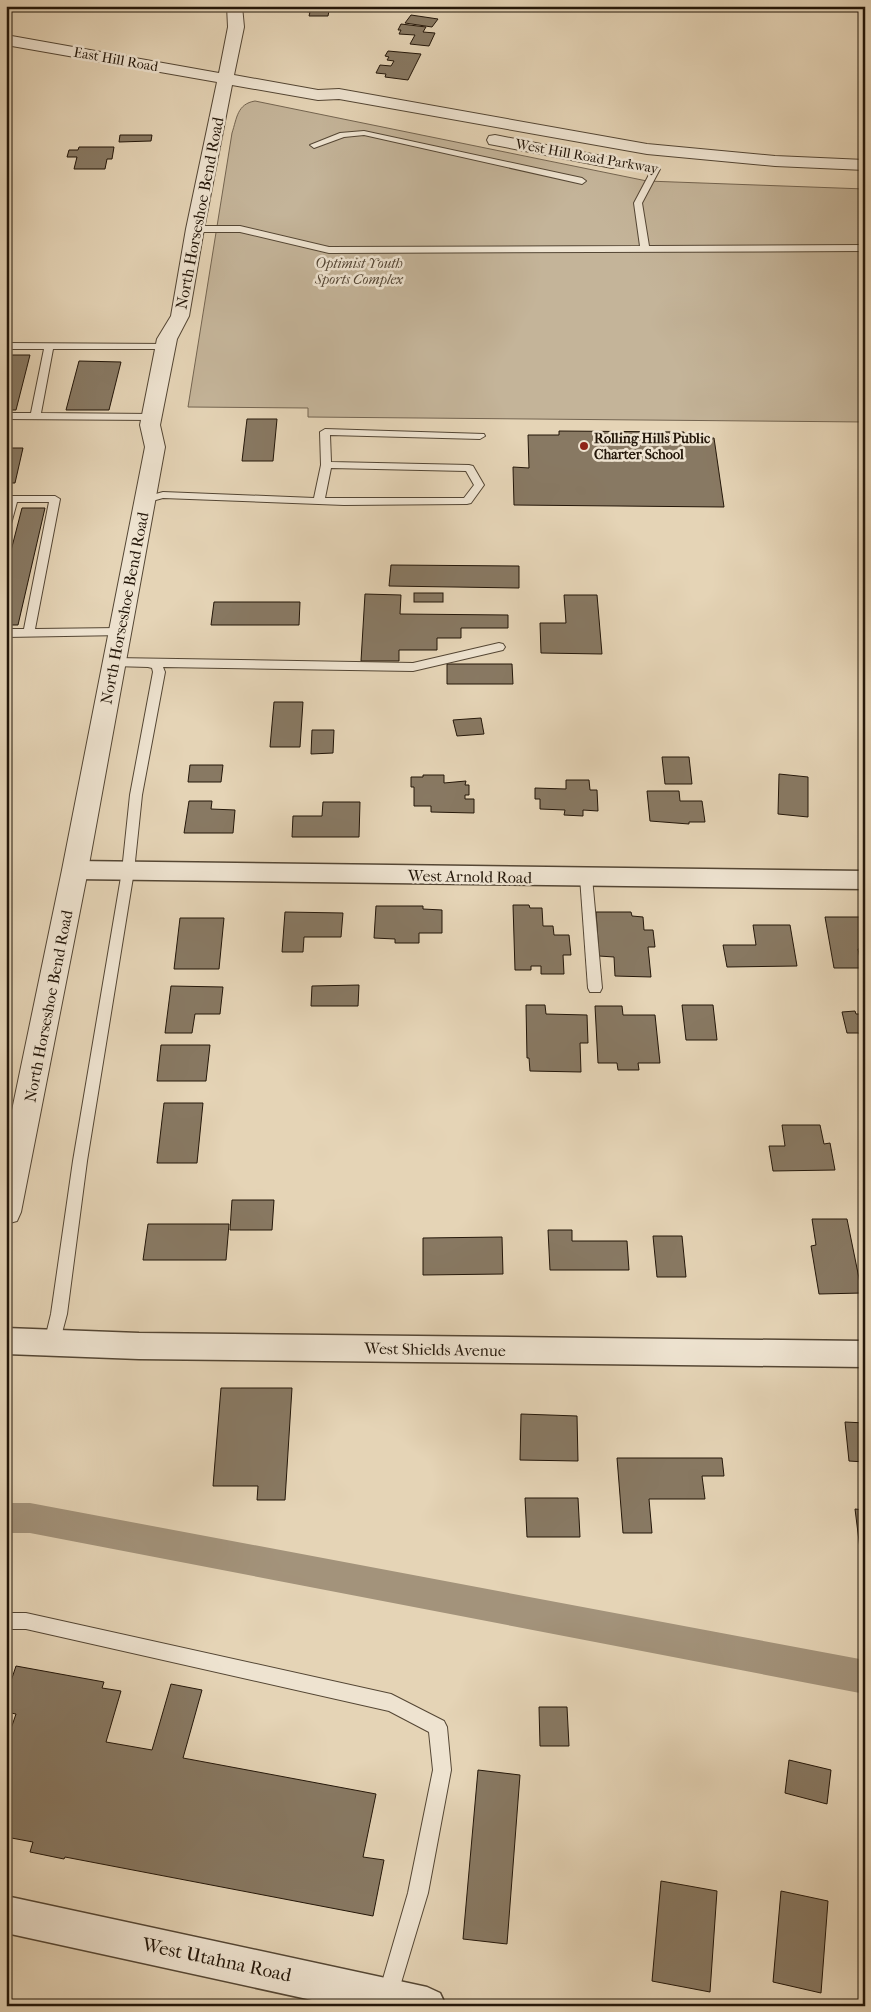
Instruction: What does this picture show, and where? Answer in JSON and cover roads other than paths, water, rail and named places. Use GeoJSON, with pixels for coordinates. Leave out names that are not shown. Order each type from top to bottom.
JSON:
{"type":"FeatureCollection","features":[{"type":"Feature","properties":{"kind":"street","name":"North Horseshoe Bend Road"},"geometry":{"type":"LineString","coordinates":[[6,1212],[75,870],[154,447],[150,425],[167,339],[180,316],[195,229],[236,28],[234,6]]}},
{"type":"Feature","properties":{"kind":"street","name":"East Hill Road"},"geometry":{"type":"LineString","coordinates":[[6,40],[226,78]]}},
{"type":"Feature","properties":{"kind":"street","name":"West Hill Road Parkway"},"geometry":{"type":"LineString","coordinates":[[226,78],[318,95],[339,94],[646,149],[766,160],[865,165]]}},
{"type":"Feature","properties":{"kind":"street","name":"West Hill Road Parkway"},"geometry":{"type":"LineString","coordinates":[[318,95],[325,105],[409,123]]}},
{"type":"Feature","properties":{"kind":"street","name":"West Hill Road Parkway"},"geometry":{"type":"LineString","coordinates":[[478,137],[571,156],[673,171]]}},
{"type":"Feature","properties":{"kind":"street","name":"West Arnold Road"},"geometry":{"type":"LineString","coordinates":[[75,870],[865,880]]}},
{"type":"Feature","properties":{"kind":"street","name":"West Shields Avenue"},"geometry":{"type":"LineString","coordinates":[[6,1341],[865,1354]]}},
{"type":"Feature","properties":{"kind":"street","name":"West Utahna Road"},"geometry":{"type":"LineString","coordinates":[[6,1914],[427,2006]]}},
{"type":"Feature","properties":{"kind":"lane"},"geometry":{"type":"LineString","coordinates":[[314,145],[343,135],[364,133],[582,181]]}},
{"type":"Feature","properties":{"kind":"lane"},"geometry":{"type":"LineString","coordinates":[[645,249],[638,203],[656,168]]}},
{"type":"Feature","properties":{"kind":"lane"},"geometry":{"type":"LineString","coordinates":[[195,229],[240,229],[329,250],[865,248]]}},
{"type":"Feature","properties":{"kind":"lane"},"geometry":{"type":"LineString","coordinates":[[6,346],[166,346]]}},
{"type":"Feature","properties":{"kind":"lane"},"geometry":{"type":"LineString","coordinates":[[34,416],[49,346]]}},
{"type":"Feature","properties":{"kind":"lane"},"geometry":{"type":"LineString","coordinates":[[6,416],[152,416]]}},
{"type":"Feature","properties":{"kind":"lane"},"geometry":{"type":"LineString","coordinates":[[319,501],[326,465],[325,432],[480,436]]}},
{"type":"Feature","properties":{"kind":"lane"},"geometry":{"type":"LineString","coordinates":[[144,500],[163,495],[319,501],[467,501],[479,485],[469,468],[326,465]]}},
{"type":"Feature","properties":{"kind":"lane"},"geometry":{"type":"LineString","coordinates":[[6,524],[9,499],[55,499],[29,633]]}},
{"type":"Feature","properties":{"kind":"lane"},"geometry":{"type":"LineString","coordinates":[[6,633],[120,632]]}},
{"type":"Feature","properties":{"kind":"lane"},"geometry":{"type":"LineString","coordinates":[[114,662],[217,662],[375,668],[413,667],[499,647]]}},
{"type":"Feature","properties":{"kind":"lane"},"geometry":{"type":"LineString","coordinates":[[52,1343],[59,1314],[80,1161],[128,871],[136,795],[159,672],[157,666],[150,663]]}},
{"type":"Feature","properties":{"kind":"lane"},"geometry":{"type":"LineString","coordinates":[[586,877],[595,988]]}},
{"type":"Feature","properties":{"kind":"lane"},"geometry":{"type":"LineString","coordinates":[[6,1621],[26,1621],[391,1702],[438,1727],[442,1770],[418,1893],[388,1997]]}},
{"type":"Feature","properties":{"kind":"waterway"},"geometry":{"type":"LineString","coordinates":[[6,1518],[30,1518],[865,1677]]}},
{"type":"Feature","properties":{"kind":"place","name":"Rolling Hills Public Charter School"},"geometry":{"type":"Point","coordinates":[584,446]}},
{"type":"Feature","properties":{"kind":"park label","name":"Optimist Youth Sports Complex"},"geometry":{"type":"Point","coordinates":[359,272]}}]}
